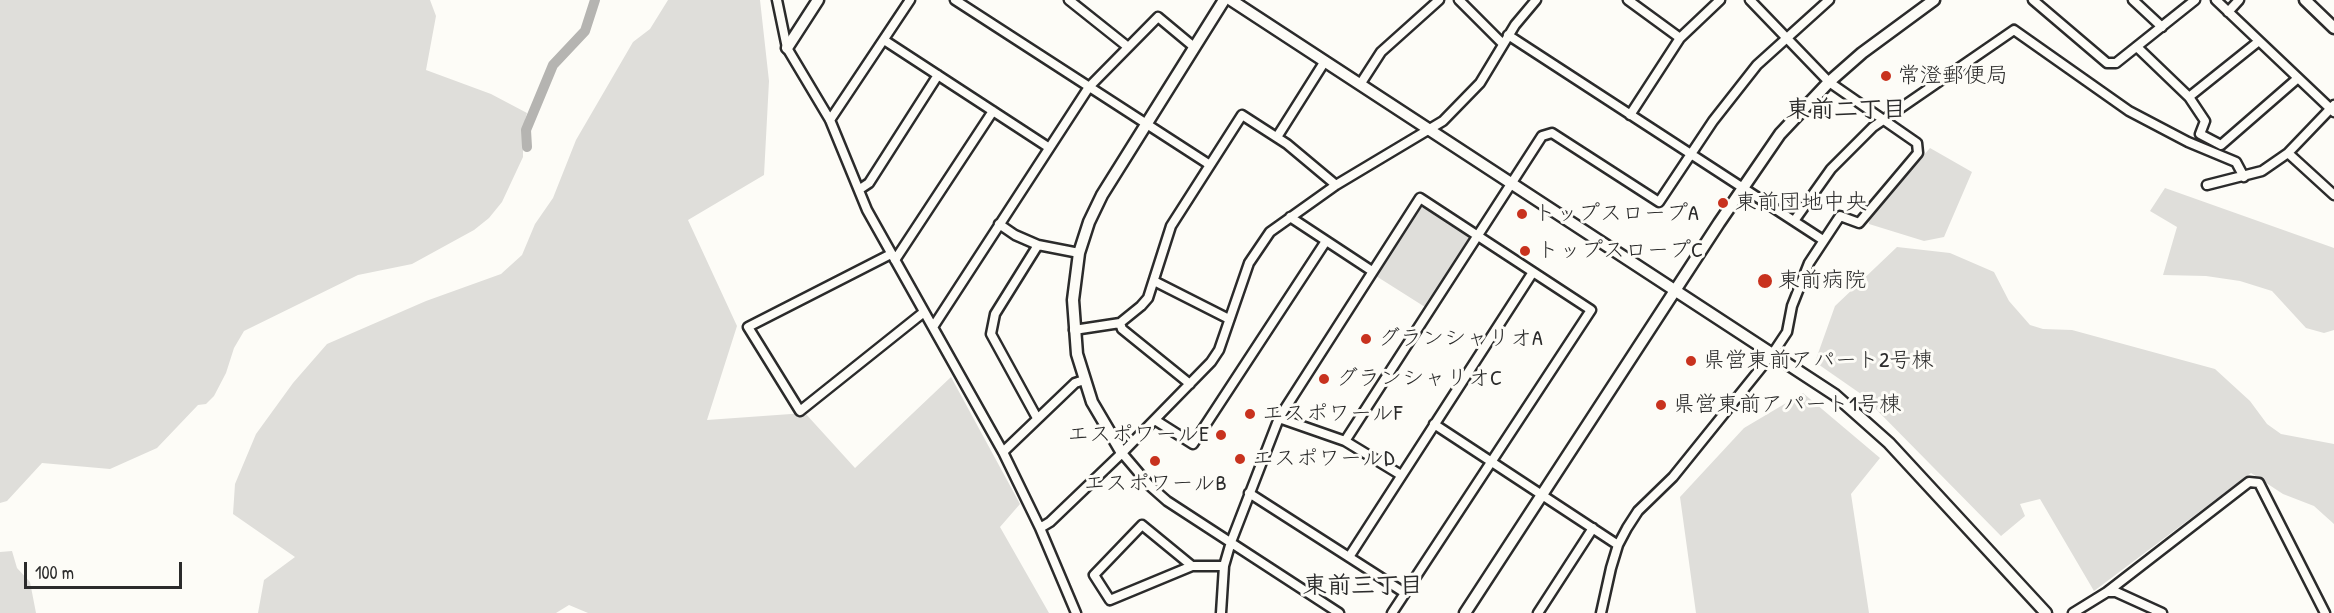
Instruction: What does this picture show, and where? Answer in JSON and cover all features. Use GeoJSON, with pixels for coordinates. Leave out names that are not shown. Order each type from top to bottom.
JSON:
{"type":"FeatureCollection","features":[{"type":"Feature","properties":{"kind":"street"},"geometry":{"type":"LineString","coordinates":[[777,0],[787,48],[830,120],[867,210],[1003,452],[1040,528],[1076,613]]}},
{"type":"Feature","properties":{"kind":"street"},"geometry":{"type":"LineString","coordinates":[[787,48],[818,0]]}},
{"type":"Feature","properties":{"kind":"street"},"geometry":{"type":"LineString","coordinates":[[830,120],[910,0]]}},
{"type":"Feature","properties":{"kind":"street"},"geometry":{"type":"LineString","coordinates":[[955,0],[1210,165]]}},
{"type":"Feature","properties":{"kind":"street"},"geometry":{"type":"LineString","coordinates":[[1069,0],[1128,47]]}},
{"type":"Feature","properties":{"kind":"street"},"geometry":{"type":"LineString","coordinates":[[1224,0],[1102,195],[1079,253],[1073,300],[1074,330],[1084,380],[1104,427],[1150,486],[1167,501],[1339,613]]}},
{"type":"Feature","properties":{"kind":"street"},"geometry":{"type":"LineString","coordinates":[[1231,0],[1676,288],[1859,414],[1924,480],[2046,613]]}},
{"type":"Feature","properties":{"kind":"street"},"geometry":{"type":"LineString","coordinates":[[1361,83],[1381,52],[1439,0]]}},
{"type":"Feature","properties":{"kind":"street"},"geometry":{"type":"LineString","coordinates":[[1459,0],[1505,39],[1630,115],[1824,240]]}},
{"type":"Feature","properties":{"kind":"street"},"geometry":{"type":"LineString","coordinates":[[1040,528],[1050,522],[1122,453],[1190,384],[1219,350],[1249,263],[1270,232],[1336,185],[1431,129],[1480,83],[1505,39],[1536,0]]}},
{"type":"Feature","properties":{"kind":"street"},"geometry":{"type":"LineString","coordinates":[[1628,0],[1680,38]]}},
{"type":"Feature","properties":{"kind":"street"},"geometry":{"type":"LineString","coordinates":[[1630,115],[1680,38],[1720,0]]}},
{"type":"Feature","properties":{"kind":"street"},"geometry":{"type":"LineString","coordinates":[[1601,613],[1618,545],[1638,511],[1673,477],[1773,353],[1787,332],[1797,290],[1809,263],[1840,216],[1859,223],[1918,153],[1917,143],[1882,121],[1829,82],[1750,0]]}},
{"type":"Feature","properties":{"kind":"street"},"geometry":{"type":"LineString","coordinates":[[1345,441],[1542,136],[1552,133],[1659,202],[1690,153],[1757,65],[1829,0]]}},
{"type":"Feature","properties":{"kind":"street"},"geometry":{"type":"LineString","coordinates":[[1464,613],[1676,288],[1780,134],[1829,82],[1869,47],[1934,0]]}},
{"type":"Feature","properties":{"kind":"street"},"geometry":{"type":"LineString","coordinates":[[2034,0],[2107,63],[2116,63],[2195,0]]}},
{"type":"Feature","properties":{"kind":"street"},"geometry":{"type":"LineString","coordinates":[[2133,0],[2162,27]]}},
{"type":"Feature","properties":{"kind":"street"},"geometry":{"type":"LineString","coordinates":[[2207,185],[2262,171],[2288,153],[2333,108],[2216,0]]}},
{"type":"Feature","properties":{"kind":"street"},"geometry":{"type":"LineString","coordinates":[[2228,12],[2239,0]]}},
{"type":"Feature","properties":{"kind":"street"},"geometry":{"type":"LineString","coordinates":[[2305,0],[2334,28]]}},
{"type":"Feature","properties":{"kind":"street"},"geometry":{"type":"LineString","coordinates":[[933,327],[1089,87],[1158,17],[1194,47]]}},
{"type":"Feature","properties":{"kind":"street"},"geometry":{"type":"LineString","coordinates":[[1794,220],[1832,170],[1882,121],[2014,30],[2129,111],[2188,142],[2236,162],[2244,177]]}},
{"type":"Feature","properties":{"kind":"street"},"geometry":{"type":"LineString","coordinates":[[884,40],[1048,147]]}},
{"type":"Feature","properties":{"kind":"street"},"geometry":{"type":"LineString","coordinates":[[2189,97],[2259,41]]}},
{"type":"Feature","properties":{"kind":"street"},"geometry":{"type":"LineString","coordinates":[[2137,47],[2189,97],[2205,121],[2200,134],[2221,145],[2298,78]]}},
{"type":"Feature","properties":{"kind":"street"},"geometry":{"type":"LineString","coordinates":[[1278,137],[1325,61]]}},
{"type":"Feature","properties":{"kind":"street"},"geometry":{"type":"LineString","coordinates":[[860,189],[869,183],[938,75]]}},
{"type":"Feature","properties":{"kind":"street"},"geometry":{"type":"LineString","coordinates":[[924,312],[800,411],[748,327],[893,257],[993,111]]}},
{"type":"Feature","properties":{"kind":"street"},"geometry":{"type":"LineString","coordinates":[[1074,330],[1120,323],[1141,306],[1154,281],[1171,226],[1242,115],[1278,137],[1336,185]]}},
{"type":"Feature","properties":{"kind":"street"},"geometry":{"type":"LineString","coordinates":[[2288,153],[2334,195]]}},
{"type":"Feature","properties":{"kind":"street"},"geometry":{"type":"LineString","coordinates":[[1221,613],[1224,566],[1230,542],[1279,418],[1420,198],[1591,310],[1392,613]]}},
{"type":"Feature","properties":{"kind":"street"},"geometry":{"type":"LineString","coordinates":[[1290,217],[1372,271]]}},
{"type":"Feature","properties":{"kind":"street"},"geometry":{"type":"LineString","coordinates":[[999,224],[1015,236],[1038,245],[1079,253]]}},
{"type":"Feature","properties":{"kind":"street"},"geometry":{"type":"LineString","coordinates":[[1155,420],[1193,444],[1326,241]]}},
{"type":"Feature","properties":{"kind":"street"},"geometry":{"type":"LineString","coordinates":[[1037,418],[991,334],[995,314],[1038,245]]}},
{"type":"Feature","properties":{"kind":"street"},"geometry":{"type":"LineString","coordinates":[[1348,557],[1533,272]]}},
{"type":"Feature","properties":{"kind":"street"},"geometry":{"type":"LineString","coordinates":[[1154,281],[1229,319]]}},
{"type":"Feature","properties":{"kind":"street"},"geometry":{"type":"LineString","coordinates":[[1120,323],[1122,329],[1190,384]]}},
{"type":"Feature","properties":{"kind":"street"},"geometry":{"type":"LineString","coordinates":[[1003,452],[1075,383],[1084,380]]}},
{"type":"Feature","properties":{"kind":"street"},"geometry":{"type":"LineString","coordinates":[[1279,418],[1345,441],[1401,474]]}},
{"type":"Feature","properties":{"kind":"street"},"geometry":{"type":"LineString","coordinates":[[1434,424],[1618,545]]}},
{"type":"Feature","properties":{"kind":"street"},"geometry":{"type":"LineString","coordinates":[[2073,613],[2107,592],[2249,482],[2259,483],[2325,613]]}},
{"type":"Feature","properties":{"kind":"street"},"geometry":{"type":"LineString","coordinates":[[1249,493],[1405,593]]}},
{"type":"Feature","properties":{"kind":"street"},"geometry":{"type":"LineString","coordinates":[[1192,566],[1142,525],[1094,575],[1110,600],[1192,566],[1224,566]]}},
{"type":"Feature","properties":{"kind":"street"},"geometry":{"type":"LineString","coordinates":[[1538,613],[1593,528]]}},
{"type":"Feature","properties":{"kind":"street"},"geometry":{"type":"LineString","coordinates":[[2107,592],[2116,592],[2134,598],[2162,613]]}},
{"type":"Feature","properties":{"kind":"shaded area"},"geometry":{"type":"Polygon","coordinates":[[[0,0],[430,0],[436,16],[426,70],[491,94],[527,113],[523,128],[523,157],[502,202],[489,218],[474,230],[412,264],[358,275],[244,331],[234,348],[226,373],[214,396],[206,404],[198,405],[157,448],[110,469],[42,463],[7,501],[0,503],[0,0]]]}},
{"type":"Feature","properties":{"kind":"shaded area"},"geometry":{"type":"Polygon","coordinates":[[[668,0],[760,0],[769,81],[764,175],[688,220],[737,326],[707,420],[805,413],[855,468],[951,377],[1020,504],[1000,527],[1049,613],[588,613],[569,605],[556,613],[258,613],[264,580],[295,557],[233,514],[235,484],[256,434],[293,383],[327,344],[426,301],[501,274],[522,255],[535,224],[553,198],[576,140],[633,42],[650,29],[668,0]]]}},
{"type":"Feature","properties":{"kind":"shaded area"},"geometry":{"type":"Polygon","coordinates":[[[1930,148],[1972,172],[1944,237],[1924,241],[1869,224],[1868,218],[1930,148]]]}},
{"type":"Feature","properties":{"kind":"shaded area"},"geometry":{"type":"Polygon","coordinates":[[[2165,188],[2334,248],[2334,330],[2324,333],[2306,328],[2272,291],[2240,281],[2206,276],[2163,275],[2177,227],[2150,211],[2165,188]]]}},
{"type":"Feature","properties":{"kind":"shaded area"},"geometry":{"type":"Polygon","coordinates":[[[1420,208],[1426,208],[1468,235],[1468,242],[1425,307],[1376,276],[1420,208]]]}},
{"type":"Feature","properties":{"kind":"shaded area"},"geometry":{"type":"Polygon","coordinates":[[[1897,247],[1950,253],[1994,272],[2009,301],[2030,325],[2043,329],[2072,330],[2215,369],[2250,401],[2267,424],[2281,434],[2334,444],[2334,524],[2314,506],[2283,494],[2251,473],[2094,591],[2040,499],[2020,504],[2025,516],[2001,536],[1861,394],[1815,362],[1835,306],[1897,247]]]}},
{"type":"Feature","properties":{"kind":"shaded area"},"geometry":{"type":"Polygon","coordinates":[[[1803,393],[1880,458],[1851,494],[1869,613],[1696,613],[1680,497],[1744,428],[1803,393]]]}},
{"type":"Feature","properties":{"kind":"shaded area"},"geometry":{"type":"Polygon","coordinates":[[[12,551],[17,568],[30,582],[36,613],[0,613],[0,552],[12,551]]]}},
{"type":"Feature","properties":{"kind":"waterway"},"geometry":{"type":"LineString","coordinates":[[527,147],[526,130],[553,65],[585,31],[595,0]]}},
{"type":"Feature","properties":{"kind":"place","name":"常澄郵便局"},"geometry":{"type":"Point","coordinates":[1886,76]}},
{"type":"Feature","properties":{"kind":"place","name":"東前団地中央"},"geometry":{"type":"Point","coordinates":[1723,203]}},
{"type":"Feature","properties":{"kind":"place","name":"トップスロープA"},"geometry":{"type":"Point","coordinates":[1522,214]}},
{"type":"Feature","properties":{"kind":"place","name":"トップスロープC"},"geometry":{"type":"Point","coordinates":[1525,251]}},
{"type":"Feature","properties":{"kind":"place","name":"東前病院"},"geometry":{"type":"Point","coordinates":[1765,281]}},
{"type":"Feature","properties":{"kind":"place","name":"グランシャリオA"},"geometry":{"type":"Point","coordinates":[1366,339]}},
{"type":"Feature","properties":{"kind":"place","name":"県営東前アパート2号棟"},"geometry":{"type":"Point","coordinates":[1691,361]}},
{"type":"Feature","properties":{"kind":"place","name":"グランシャリオC"},"geometry":{"type":"Point","coordinates":[1324,379]}},
{"type":"Feature","properties":{"kind":"place","name":"県営東前アパート1号棟"},"geometry":{"type":"Point","coordinates":[1661,405]}},
{"type":"Feature","properties":{"kind":"place","name":"エスポワールF"},"geometry":{"type":"Point","coordinates":[1250,414]}},
{"type":"Feature","properties":{"kind":"place","name":"エスポワールE"},"geometry":{"type":"Point","coordinates":[1221,435]}},
{"type":"Feature","properties":{"kind":"place","name":"エスポワールD"},"geometry":{"type":"Point","coordinates":[1240,459]}},
{"type":"Feature","properties":{"kind":"place","name":"エスポワールB"},"geometry":{"type":"Point","coordinates":[1155,461]}},
{"type":"Feature","properties":{"kind":"district","name":"東前二丁目"},"geometry":{"type":"Point","coordinates":[1846,111]}},
{"type":"Feature","properties":{"kind":"district","name":"東前三丁目"},"geometry":{"type":"Point","coordinates":[1363,587]}}]}
